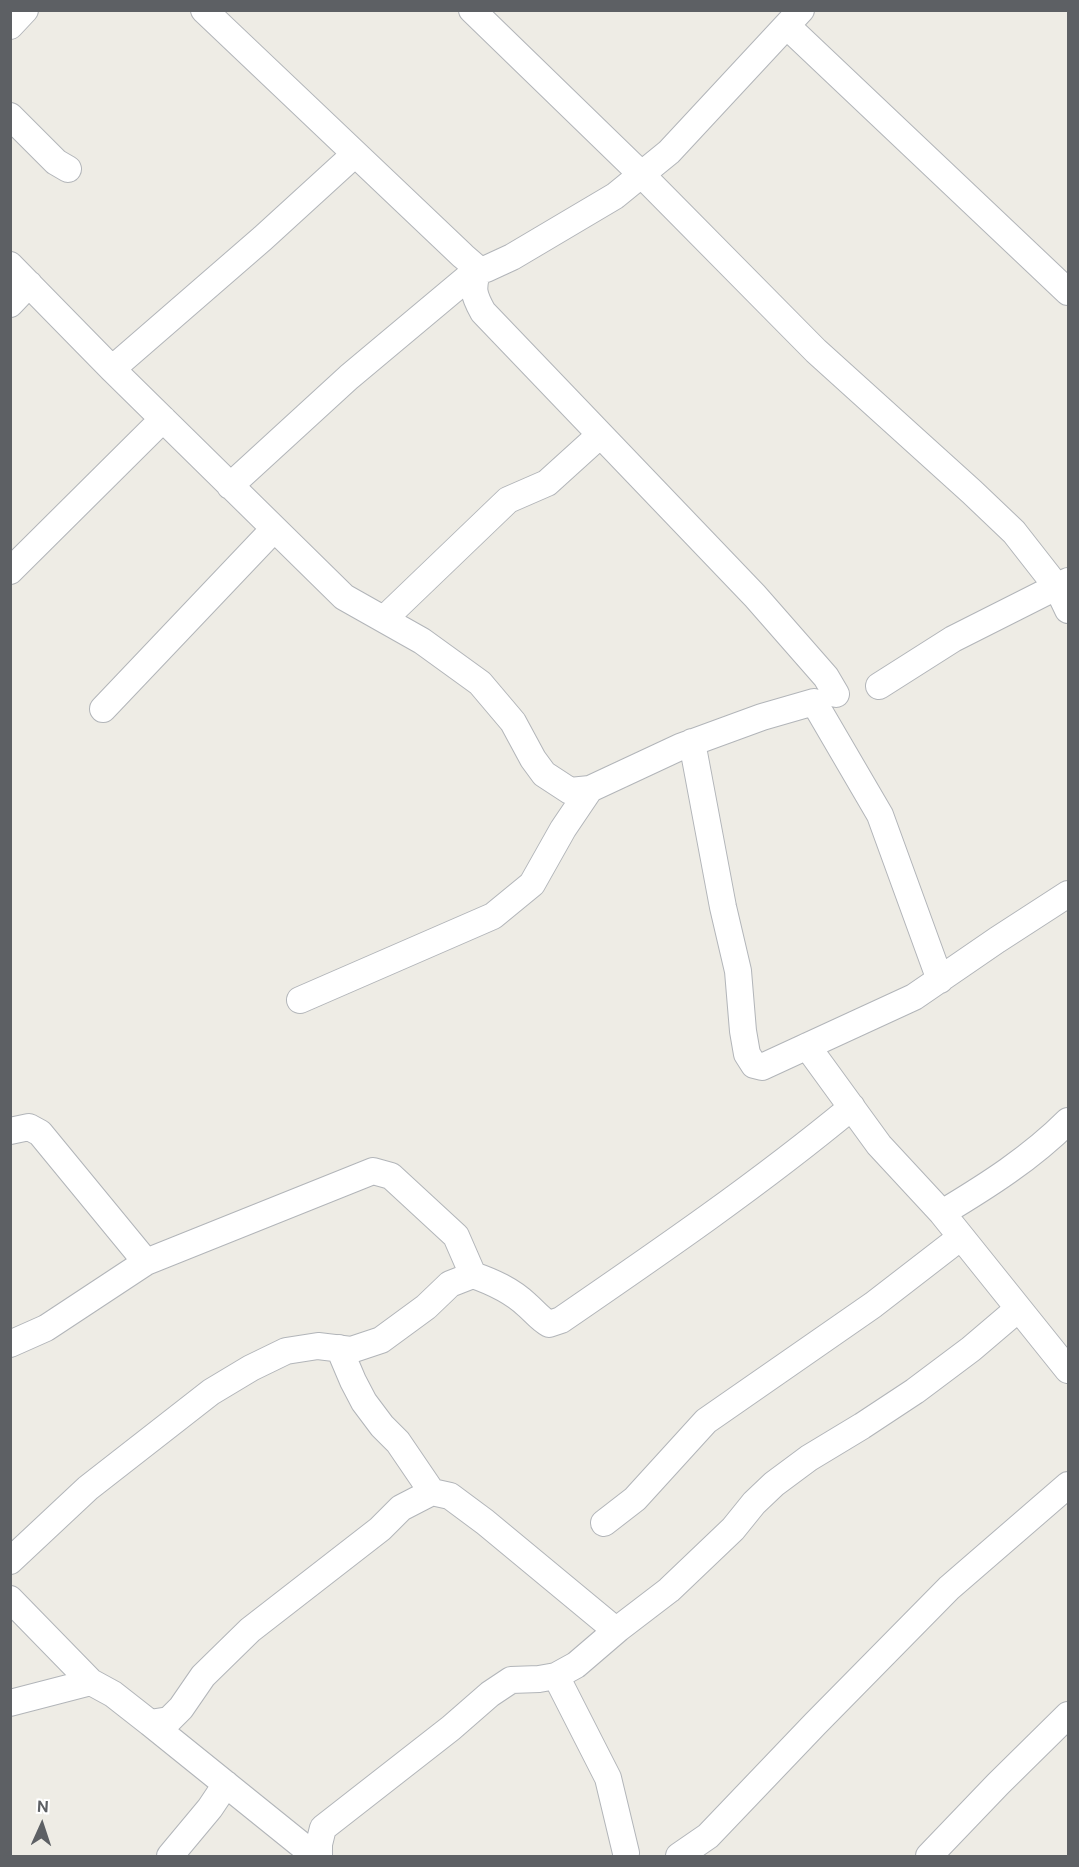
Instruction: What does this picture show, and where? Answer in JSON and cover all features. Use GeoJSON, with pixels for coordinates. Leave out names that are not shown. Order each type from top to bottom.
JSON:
{"type":"FeatureCollection","features":[{"type":"Feature","properties":{"kind":"street"},"geometry":{"type":"LineString","coordinates":[[10,26],[25,10]]}},
{"type":"Feature","properties":{"kind":"street"},"geometry":{"type":"LineString","coordinates":[[204,10],[478,269]]}},
{"type":"Feature","properties":{"kind":"street"},"geometry":{"type":"LineString","coordinates":[[472,10],[641,174],[816,351],[1014,532],[1063,584],[1068,610]]}},
{"type":"Feature","properties":{"kind":"street"},"geometry":{"type":"LineString","coordinates":[[230,486],[349,377],[478,269],[486,269],[512,257],[615,196],[669,152],[794,18],[1068,292]]}},
{"type":"Feature","properties":{"kind":"street"},"geometry":{"type":"LineString","coordinates":[[10,116],[56,162],[68,168]]}},
{"type":"Feature","properties":{"kind":"street"},"geometry":{"type":"LineString","coordinates":[[112,369],[263,238],[355,154]]}},
{"type":"Feature","properties":{"kind":"street"},"geometry":{"type":"LineString","coordinates":[[10,265],[112,369],[344,597],[422,641],[480,683],[513,722],[544,774],[570,791],[590,789],[692,742],[762,717],[814,702],[880,815],[939,980]]}},
{"type":"Feature","properties":{"kind":"street"},"geometry":{"type":"LineString","coordinates":[[478,269],[473,285],[476,299],[483,312],[755,596],[826,677],[836,694]]}},
{"type":"Feature","properties":{"kind":"street"},"geometry":{"type":"LineString","coordinates":[[10,304],[29,284]]}},
{"type":"Feature","properties":{"kind":"street"},"geometry":{"type":"LineString","coordinates":[[10,571],[163,419]]}},
{"type":"Feature","properties":{"kind":"street"},"geometry":{"type":"LineString","coordinates":[[384,619],[508,500],[547,483],[600,435]]}},
{"type":"Feature","properties":{"kind":"street"},"geometry":{"type":"LineString","coordinates":[[103,709],[274,529]]}},
{"type":"Feature","properties":{"kind":"street"},"geometry":{"type":"LineString","coordinates":[[879,686],[953,639],[1063,584]]}},
{"type":"Feature","properties":{"kind":"street"},"geometry":{"type":"LineString","coordinates":[[692,742],[723,907],[738,971],[743,1031],[749,1060],[754,1065],[762,1067],[914,997],[1068,894]]}},
{"type":"Feature","properties":{"kind":"street"},"geometry":{"type":"LineString","coordinates":[[300,1000],[493,916],[532,884],[563,829],[590,789]]}},
{"type":"Feature","properties":{"kind":"street"},"geometry":{"type":"LineString","coordinates":[[807,1046],[879,1145],[942,1213],[1018,1310],[1065,1359]]}},
{"type":"Feature","properties":{"kind":"street"},"geometry":{"type":"LineString","coordinates":[[10,1561],[88,1488],[211,1392],[251,1368],[286,1351],[318,1346],[351,1350],[381,1340],[426,1307],[450,1284],[473,1275],[497,1283],[527,1305],[538,1318],[549,1324],[561,1320],[700,1224],[797,1152],[852,1107]]}},
{"type":"Feature","properties":{"kind":"street"},"geometry":{"type":"LineString","coordinates":[[942,1213],[1023,1161],[1050,1140],[1068,1121]]}},
{"type":"Feature","properties":{"kind":"street"},"geometry":{"type":"LineString","coordinates":[[10,1131],[29,1127],[40,1133],[146,1262]]}},
{"type":"Feature","properties":{"kind":"street"},"geometry":{"type":"LineString","coordinates":[[10,1344],[46,1328],[146,1262],[373,1171],[391,1176],[456,1236],[473,1275]]}},
{"type":"Feature","properties":{"kind":"street"},"geometry":{"type":"LineString","coordinates":[[604,1523],[635,1499],[706,1421],[873,1305],[961,1237]]}},
{"type":"Feature","properties":{"kind":"street"},"geometry":{"type":"LineString","coordinates":[[10,1599],[91,1682],[113,1694],[317,1857],[323,1828],[451,1728],[490,1694],[511,1680],[556,1676],[576,1665],[669,1590],[733,1528],[774,1484],[809,1458],[915,1391],[1018,1310]]}},
{"type":"Feature","properties":{"kind":"street"},"geometry":{"type":"LineString","coordinates":[[339,1348],[364,1402],[382,1426],[398,1442],[432,1492]]}},
{"type":"Feature","properties":{"kind":"street"},"geometry":{"type":"LineString","coordinates":[[679,1857],[708,1836],[949,1588],[1068,1485]]}},
{"type":"Feature","properties":{"kind":"street"},"geometry":{"type":"LineString","coordinates":[[150,1723],[168,1720],[181,1708],[203,1676],[250,1630],[380,1529],[401,1508],[432,1492],[450,1496],[485,1521],[618,1629]]}},
{"type":"Feature","properties":{"kind":"street"},"geometry":{"type":"LineString","coordinates":[[556,1676],[608,1778],[632,1855]]}},
{"type":"Feature","properties":{"kind":"street"},"geometry":{"type":"LineString","coordinates":[[10,1703],[91,1682]]}},
{"type":"Feature","properties":{"kind":"street"},"geometry":{"type":"LineString","coordinates":[[929,1857],[1068,1715]]}},
{"type":"Feature","properties":{"kind":"street"},"geometry":{"type":"LineString","coordinates":[[170,1857],[226,1785]]}}]}
